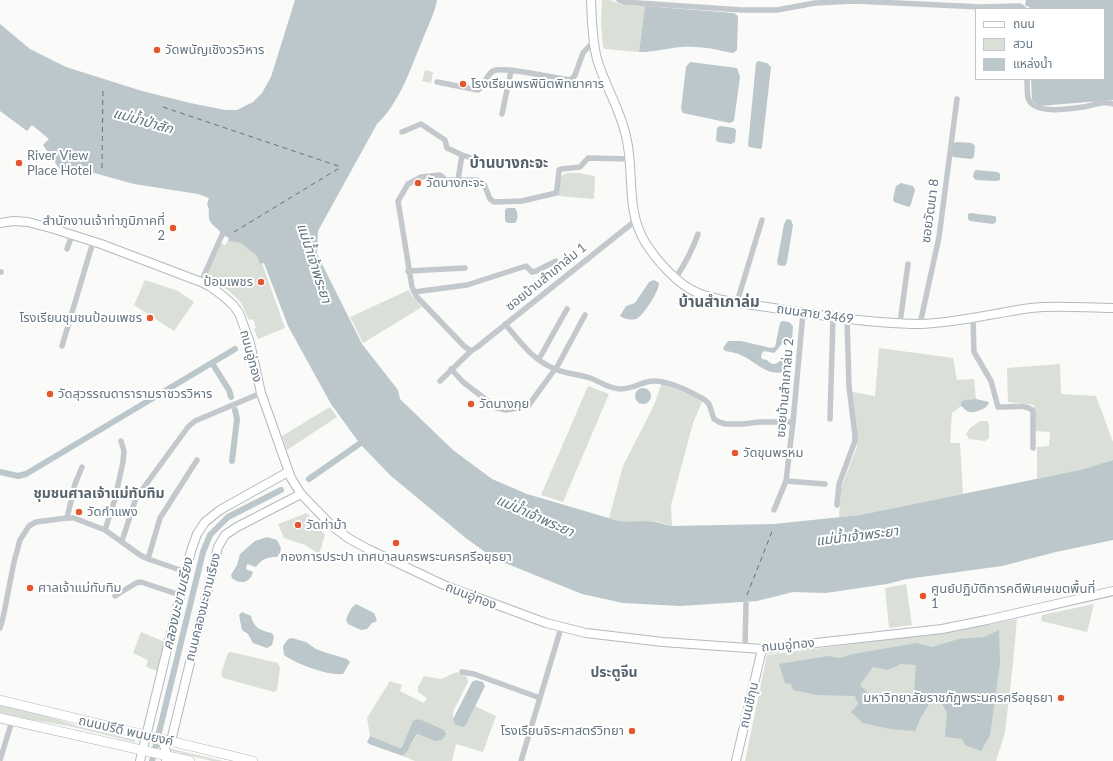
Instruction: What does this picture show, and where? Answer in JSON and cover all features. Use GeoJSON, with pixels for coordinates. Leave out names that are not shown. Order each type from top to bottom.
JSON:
{"type":"FeatureCollection","features":[{"type":"Feature","properties":{"kind":"main road","name":"ถนนสาย 3469"},"geometry":{"type":"LineString","coordinates":[[591,0],[593,42],[603,75],[622,120],[631,159],[632,200],[635,221],[645,242],[674,279],[697,293],[737,302],[803,313],[848,319],[920,324],[973,319],[1031,308],[1113,308]]}},
{"type":"Feature","properties":{"kind":"main road","name":"ถนนอู่ทอง"},"geometry":{"type":"LineString","coordinates":[[0,223],[13,221],[28,222],[72,235],[211,287],[233,305],[239,313],[250,343],[261,393],[288,472],[296,488],[331,525],[348,538],[366,548],[446,586],[561,628],[586,633],[663,642],[762,649],[942,629],[1113,591]]}},
{"type":"Feature","properties":{"kind":"main road","name":"ถนนคลองมะขามเรียง"},"geometry":{"type":"LineString","coordinates":[[140,761],[146,751],[180,595],[191,551],[197,534],[205,522],[220,510],[288,472]]}},
{"type":"Feature","properties":{"kind":"main road","name":"ถนนคลองมะขามเรียง"},"geometry":{"type":"LineString","coordinates":[[165,748],[218,547],[225,535],[237,527],[301,494]]}},
{"type":"Feature","properties":{"kind":"main road","name":"ถนนชีกุน"},"geometry":{"type":"LineString","coordinates":[[736,761],[762,649]]}},
{"type":"Feature","properties":{"kind":"main road","name":"ถนนปรีดี พนมยงค์"},"geometry":{"type":"LineString","coordinates":[[0,700],[149,736],[165,748],[190,761]]}},
{"type":"Feature","properties":{"kind":"main road","name":"ถนนปรีดี พนมยงค์"},"geometry":{"type":"LineString","coordinates":[[0,718],[146,751],[165,748],[253,761]]}},
{"type":"Feature","properties":{"kind":"street"},"geometry":{"type":"LineString","coordinates":[[619,0],[624,2],[742,10],[777,10],[815,3],[855,1],[974,7],[1020,6],[1023,8]]}},
{"type":"Feature","properties":{"kind":"street"},"geometry":{"type":"LineString","coordinates":[[437,82],[478,90],[482,88],[492,72],[496,70],[511,70],[568,80],[573,78],[575,75],[583,53],[593,42]]}},
{"type":"Feature","properties":{"kind":"street"},"geometry":{"type":"LineString","coordinates":[[502,114],[511,70]]}},
{"type":"Feature","properties":{"kind":"street"},"geometry":{"type":"LineString","coordinates":[[1027,80],[1028,99],[1035,107],[1042,109],[1078,108],[1102,102],[1113,104]]}},
{"type":"Feature","properties":{"kind":"street","name":"ซอยวัฒนา 8"},"geometry":{"type":"LineString","coordinates":[[920,324],[939,237],[957,99]]}},
{"type":"Feature","properties":{"kind":"street"},"geometry":{"type":"LineString","coordinates":[[402,132],[421,124],[445,140],[447,143],[446,147],[449,149],[462,155],[496,166]]}},
{"type":"Feature","properties":{"kind":"street"},"geometry":{"type":"LineString","coordinates":[[458,180],[462,155]]}},
{"type":"Feature","properties":{"kind":"street"},"geometry":{"type":"LineString","coordinates":[[471,350],[464,346],[414,292],[408,271],[398,202],[408,184],[421,177],[440,175],[446,180],[476,180],[484,184],[490,199],[494,202],[522,201],[556,193],[559,170],[580,167],[588,158],[631,159]]}},
{"type":"Feature","properties":{"kind":"street"},"geometry":{"type":"LineString","coordinates":[[737,302],[762,220]]}},
{"type":"Feature","properties":{"kind":"street","name":"ซอยบ้านสำเภาล่ม 1"},"geometry":{"type":"LineString","coordinates":[[440,381],[471,350],[476,348],[635,221]]}},
{"type":"Feature","properties":{"kind":"street"},"geometry":{"type":"LineString","coordinates":[[674,279],[692,251],[698,234]]}},
{"type":"Feature","properties":{"kind":"street"},"geometry":{"type":"LineString","coordinates":[[67,249],[72,235]]}},
{"type":"Feature","properties":{"kind":"street"},"geometry":{"type":"LineString","coordinates":[[201,282],[222,235]]}},
{"type":"Feature","properties":{"kind":"street"},"geometry":{"type":"LineString","coordinates":[[62,346],[93,242]]}},
{"type":"Feature","properties":{"kind":"street"},"geometry":{"type":"LineString","coordinates":[[414,292],[467,285],[526,266],[532,272],[536,272],[556,261]]}},
{"type":"Feature","properties":{"kind":"street"},"geometry":{"type":"LineString","coordinates":[[900,323],[908,264]]}},
{"type":"Feature","properties":{"kind":"street"},"geometry":{"type":"LineString","coordinates":[[408,271],[464,268]]}},
{"type":"Feature","properties":{"kind":"street"},"geometry":{"type":"LineString","coordinates":[[539,359],[567,308]]}},
{"type":"Feature","properties":{"kind":"street","name":"ซอยบ้านสำเภาล่ม 2"},"geometry":{"type":"LineString","coordinates":[[774,510],[786,481],[803,313]]}},
{"type":"Feature","properties":{"kind":"street"},"geometry":{"type":"LineString","coordinates":[[451,369],[463,382],[497,408],[506,410],[528,406],[555,369],[585,315]]}},
{"type":"Feature","properties":{"kind":"street"},"geometry":{"type":"LineString","coordinates":[[830,419],[833,317]]}},
{"type":"Feature","properties":{"kind":"street"},"geometry":{"type":"LineString","coordinates":[[837,506],[839,484],[855,441],[849,387],[848,319]]}},
{"type":"Feature","properties":{"kind":"street"},"geometry":{"type":"LineString","coordinates":[[973,319],[974,352],[991,381],[998,407],[1025,407],[1030,408],[1033,411],[1033,448]]}},
{"type":"Feature","properties":{"kind":"street"},"geometry":{"type":"LineString","coordinates":[[506,324],[528,351],[555,369],[584,376],[615,389],[624,389],[648,382],[663,382],[705,400],[709,404],[714,419],[726,424],[793,422]]}},
{"type":"Feature","properties":{"kind":"street"},"geometry":{"type":"LineString","coordinates":[[122,541],[136,498],[188,427],[195,421],[261,393]]}},
{"type":"Feature","properties":{"kind":"street"},"geometry":{"type":"LineString","coordinates":[[105,530],[116,499],[123,462],[124,450],[121,441]]}},
{"type":"Feature","properties":{"kind":"street"},"geometry":{"type":"LineString","coordinates":[[148,559],[160,518],[197,460]]}},
{"type":"Feature","properties":{"kind":"street"},"geometry":{"type":"LineString","coordinates":[[67,518],[75,484],[82,467]]}},
{"type":"Feature","properties":{"kind":"street"},"geometry":{"type":"LineString","coordinates":[[786,481],[825,484]]}},
{"type":"Feature","properties":{"kind":"street"},"geometry":{"type":"LineString","coordinates":[[0,628],[20,540],[29,526],[36,522],[74,518],[105,530],[148,559],[186,572]]}},
{"type":"Feature","properties":{"kind":"street"},"geometry":{"type":"LineString","coordinates":[[115,596],[136,583],[141,582],[180,595]]}},
{"type":"Feature","properties":{"kind":"street"},"geometry":{"type":"LineString","coordinates":[[745,648],[746,604]]}},
{"type":"Feature","properties":{"kind":"street"},"geometry":{"type":"LineString","coordinates":[[521,761],[561,628]]}},
{"type":"Feature","properties":{"kind":"street"},"geometry":{"type":"LineString","coordinates":[[462,672],[474,674],[540,698]]}},
{"type":"Feature","properties":{"kind":"street"},"geometry":{"type":"LineString","coordinates":[[0,760],[12,720]]}},
{"type":"Feature","properties":{"kind":"green space"},"geometry":{"type":"Polygon","coordinates":[[[602,0],[609,0],[623,5],[645,6],[639,52],[605,49],[603,47],[601,24],[602,0]]]}},
{"type":"Feature","properties":{"kind":"green space"},"geometry":{"type":"Polygon","coordinates":[[[425,70],[433,72],[431,83],[422,81],[425,70]]]}},
{"type":"Feature","properties":{"kind":"green space"},"geometry":{"type":"Polygon","coordinates":[[[567,173],[595,176],[594,199],[558,196],[559,177],[567,173]]]}},
{"type":"Feature","properties":{"kind":"green space"},"geometry":{"type":"Polygon","coordinates":[[[228,241],[241,243],[257,256],[260,264],[262,263],[285,328],[258,339],[254,329],[256,328],[253,319],[249,320],[238,299],[229,291],[206,276],[219,242],[225,245],[228,241]]]}},
{"type":"Feature","properties":{"kind":"green space"},"geometry":{"type":"Polygon","coordinates":[[[145,280],[178,291],[194,302],[174,331],[134,305],[145,280]]]}},
{"type":"Feature","properties":{"kind":"green space"},"geometry":{"type":"Polygon","coordinates":[[[409,290],[412,296],[422,307],[363,343],[350,317],[409,290]]]}},
{"type":"Feature","properties":{"kind":"green space"},"geometry":{"type":"Polygon","coordinates":[[[879,348],[953,358],[957,380],[974,379],[976,399],[964,400],[961,402],[961,406],[952,413],[950,443],[960,443],[963,494],[860,515],[839,517],[841,488],[857,447],[857,432],[852,392],[875,396],[879,348]]]}},
{"type":"Feature","properties":{"kind":"green space"},"geometry":{"type":"Polygon","coordinates":[[[1060,364],[1061,394],[1096,396],[1113,442],[1113,460],[1080,470],[1037,479],[1037,447],[1049,446],[1050,432],[1036,431],[1034,405],[1008,402],[1007,368],[1060,364]]]}},
{"type":"Feature","properties":{"kind":"green space"},"geometry":{"type":"Polygon","coordinates":[[[662,383],[702,402],[693,423],[671,505],[672,526],[659,522],[645,521],[634,523],[609,518],[623,466],[654,405],[662,383]]]}},
{"type":"Feature","properties":{"kind":"green space"},"geometry":{"type":"Polygon","coordinates":[[[588,386],[609,394],[563,502],[541,495],[588,386]]]}},
{"type":"Feature","properties":{"kind":"green space"},"geometry":{"type":"Polygon","coordinates":[[[330,407],[337,417],[287,450],[282,436],[330,407]]]}},
{"type":"Feature","properties":{"kind":"green space"},"geometry":{"type":"Polygon","coordinates":[[[980,421],[987,421],[989,424],[989,438],[985,441],[969,439],[966,434],[970,428],[980,421]]]}},
{"type":"Feature","properties":{"kind":"green space"},"geometry":{"type":"Polygon","coordinates":[[[307,513],[325,535],[319,554],[305,545],[284,538],[278,524],[307,513]]]}},
{"type":"Feature","properties":{"kind":"green space"},"geometry":{"type":"Polygon","coordinates":[[[906,584],[912,625],[889,628],[885,588],[906,584]]]}},
{"type":"Feature","properties":{"kind":"green space"},"geometry":{"type":"Polygon","coordinates":[[[1094,604],[1087,632],[1041,621],[1042,615],[1094,604]]]}},
{"type":"Feature","properties":{"kind":"green space"},"geometry":{"type":"Polygon","coordinates":[[[1017,619],[1005,733],[996,761],[745,761],[767,655],[960,630],[1017,619]]]}},
{"type":"Feature","properties":{"kind":"green space"},"geometry":{"type":"Polygon","coordinates":[[[141,632],[165,642],[157,671],[146,667],[148,660],[133,653],[141,632]]]}},
{"type":"Feature","properties":{"kind":"green space"},"geometry":{"type":"Polygon","coordinates":[[[231,652],[278,663],[280,668],[277,690],[274,692],[223,678],[221,674],[228,653],[231,652]]]}},
{"type":"Feature","properties":{"kind":"green space"},"geometry":{"type":"Polygon","coordinates":[[[457,672],[467,677],[468,682],[453,712],[453,719],[466,725],[475,706],[496,716],[483,752],[456,744],[452,761],[415,761],[403,756],[408,751],[416,736],[419,734],[435,741],[419,719],[400,748],[370,736],[367,718],[390,681],[402,685],[400,691],[424,703],[427,698],[418,692],[418,687],[424,676],[441,679],[457,672]]]}},
{"type":"Feature","properties":{"kind":"green space"},"geometry":{"type":"Polygon","coordinates":[[[0,705],[37,713],[78,726],[136,741],[134,742],[69,726],[0,713],[0,705]]]}},
{"type":"Feature","properties":{"kind":"green space"},"geometry":{"type":"Polygon","coordinates":[[[168,748],[223,761],[212,761],[168,750],[168,748]]]}},
{"type":"Feature","properties":{"kind":"water"},"geometry":{"type":"Polygon","coordinates":[[[295,0],[437,0],[435,10],[404,85],[392,106],[377,124],[318,231],[317,254],[362,344],[398,390],[400,399],[453,450],[492,479],[527,494],[619,521],[648,521],[672,526],[774,524],[860,515],[1080,470],[1113,460],[1113,540],[1056,552],[1002,566],[907,579],[887,584],[826,593],[793,592],[757,601],[680,606],[623,603],[582,594],[495,559],[467,539],[391,476],[360,444],[331,404],[288,326],[264,263],[260,264],[257,256],[241,243],[228,241],[229,238],[221,234],[219,230],[211,223],[207,204],[209,198],[198,194],[134,184],[94,173],[76,175],[61,171],[43,145],[49,139],[32,125],[27,131],[0,111],[0,24],[30,49],[66,67],[142,91],[225,110],[237,110],[253,102],[262,93],[271,77],[295,0]]]}},
{"type":"Feature","properties":{"kind":"water"},"geometry":{"type":"Polygon","coordinates":[[[1026,0],[1113,0],[1113,100],[1039,106],[1032,100],[1031,80],[1105,80],[1105,8],[1030,8],[1025,5],[1026,0]]]}},
{"type":"Feature","properties":{"kind":"water"},"geometry":{"type":"Polygon","coordinates":[[[645,6],[734,13],[738,16],[737,50],[733,53],[705,48],[688,47],[639,52],[645,6]]]}},
{"type":"Feature","properties":{"kind":"water"},"geometry":{"type":"Polygon","coordinates":[[[758,61],[767,63],[771,67],[761,149],[749,147],[748,145],[756,63],[758,61]]]}},
{"type":"Feature","properties":{"kind":"water"},"geometry":{"type":"Polygon","coordinates":[[[690,62],[737,68],[740,77],[734,121],[730,123],[683,113],[681,109],[686,67],[690,62]]]}},
{"type":"Feature","properties":{"kind":"water"},"geometry":{"type":"Polygon","coordinates":[[[720,126],[734,128],[736,130],[735,142],[731,144],[718,142],[716,140],[717,128],[720,126]]]}},
{"type":"Feature","properties":{"kind":"water"},"geometry":{"type":"Polygon","coordinates":[[[953,143],[972,143],[975,146],[974,157],[971,159],[953,157],[953,143]]]}},
{"type":"Feature","properties":{"kind":"water"},"geometry":{"type":"Polygon","coordinates":[[[976,170],[998,172],[1000,174],[1000,180],[976,180],[973,177],[976,170]]]}},
{"type":"Feature","properties":{"kind":"water"},"geometry":{"type":"Polygon","coordinates":[[[901,183],[913,186],[915,190],[909,207],[894,202],[893,199],[896,186],[901,183]]]}},
{"type":"Feature","properties":{"kind":"water"},"geometry":{"type":"Polygon","coordinates":[[[507,208],[515,208],[518,217],[515,223],[508,223],[505,221],[505,210],[507,208]]]}},
{"type":"Feature","properties":{"kind":"water"},"geometry":{"type":"Polygon","coordinates":[[[968,214],[994,216],[996,217],[996,222],[993,224],[970,221],[968,219],[968,214]]]}},
{"type":"Feature","properties":{"kind":"water"},"geometry":{"type":"Polygon","coordinates":[[[787,219],[791,220],[793,225],[785,266],[778,265],[777,262],[784,224],[787,219]]]}},
{"type":"Feature","properties":{"kind":"water"},"geometry":{"type":"Polygon","coordinates":[[[654,280],[659,283],[657,291],[644,312],[636,319],[626,319],[620,316],[626,306],[635,303],[649,282],[654,280]]]}},
{"type":"Feature","properties":{"kind":"water"},"geometry":{"type":"Polygon","coordinates":[[[782,321],[789,322],[793,326],[792,340],[790,342],[783,343],[774,353],[764,351],[761,357],[762,359],[774,364],[778,363],[781,359],[786,358],[789,361],[784,372],[778,373],[767,371],[743,356],[725,351],[723,348],[728,341],[741,341],[771,348],[775,347],[780,323],[782,321]]]}},
{"type":"Feature","properties":{"kind":"water"},"geometry":{"type":"Polygon","coordinates":[[[643,388],[650,393],[651,396],[646,403],[643,404],[636,399],[635,396],[640,389],[643,388]]]}},
{"type":"Feature","properties":{"kind":"water"},"geometry":{"type":"Polygon","coordinates":[[[976,399],[989,402],[984,409],[975,412],[968,412],[961,406],[961,402],[964,400],[976,399]]]}},
{"type":"Feature","properties":{"kind":"water"},"geometry":{"type":"Polygon","coordinates":[[[267,537],[277,540],[281,548],[277,557],[265,559],[256,567],[247,564],[246,569],[253,572],[250,579],[247,581],[238,582],[232,578],[231,575],[237,565],[240,554],[255,541],[267,537]]]}},
{"type":"Feature","properties":{"kind":"water"},"geometry":{"type":"Polygon","coordinates":[[[356,604],[374,613],[377,620],[367,629],[361,630],[348,624],[346,620],[351,609],[356,604]]]}},
{"type":"Feature","properties":{"kind":"water"},"geometry":{"type":"Polygon","coordinates":[[[242,612],[251,616],[258,628],[272,633],[274,637],[272,645],[267,648],[253,643],[248,634],[242,630],[239,615],[242,612]]]}},
{"type":"Feature","properties":{"kind":"water"},"geometry":{"type":"Polygon","coordinates":[[[999,630],[1000,663],[990,735],[981,751],[965,745],[962,739],[945,737],[947,712],[940,701],[929,704],[915,731],[890,729],[863,723],[851,712],[858,704],[855,696],[817,695],[793,690],[791,684],[785,683],[779,664],[828,656],[840,658],[853,654],[917,643],[932,647],[959,639],[984,637],[999,630]],[[901,664],[888,670],[873,667],[860,685],[874,699],[893,699],[906,703],[914,691],[916,665],[901,664]]]}},
{"type":"Feature","properties":{"kind":"water"},"geometry":{"type":"Polygon","coordinates":[[[292,638],[306,642],[316,649],[347,659],[350,662],[343,674],[321,671],[304,665],[284,655],[283,646],[288,639],[292,638]]]}},
{"type":"Feature","properties":{"kind":"water"},"geometry":{"type":"Polygon","coordinates":[[[476,680],[483,682],[485,686],[466,725],[463,727],[455,724],[453,719],[472,682],[476,680]]]}},
{"type":"Feature","properties":{"kind":"water"},"geometry":{"type":"Polygon","coordinates":[[[419,719],[444,730],[446,734],[442,740],[435,741],[418,734],[406,754],[403,756],[367,742],[370,736],[400,748],[402,747],[413,721],[419,719]]]}},
{"type":"Feature","properties":{"kind":"waterway"},"geometry":{"type":"LineString","coordinates":[[0,472],[18,476],[26,474],[235,349]]}},
{"type":"Feature","properties":{"kind":"waterway"},"geometry":{"type":"LineString","coordinates":[[212,363],[229,390],[231,397]]}},
{"type":"Feature","properties":{"kind":"waterway"},"geometry":{"type":"LineString","coordinates":[[232,461],[237,419],[235,410]]}},
{"type":"Feature","properties":{"kind":"waterway","name":"คลองมะขามเรียง"},"geometry":{"type":"LineString","coordinates":[[309,479],[365,440]]}},
{"type":"Feature","properties":{"kind":"waterway","name":"คลองมะขามเรียง"},"geometry":{"type":"LineString","coordinates":[[152,761],[203,552],[210,535],[228,517],[281,490]]}},
{"type":"Feature","properties":{"kind":"ferry route"},"geometry":{"type":"LineString","coordinates":[[102,168],[103,87]]}},
{"type":"Feature","properties":{"kind":"ferry route"},"geometry":{"type":"LineString","coordinates":[[163,107],[341,167]]}},
{"type":"Feature","properties":{"kind":"ferry route"},"geometry":{"type":"LineString","coordinates":[[234,232],[341,167]]}},
{"type":"Feature","properties":{"kind":"ferry route"},"geometry":{"type":"LineString","coordinates":[[747,595],[773,529]]}},
{"type":"Feature","properties":{"kind":"place","name":"วัดพนัญเชิงวรวิหาร"},"geometry":{"type":"Point","coordinates":[157,50]}},
{"type":"Feature","properties":{"kind":"place","name":"โรงเรียนพรพินิตพิทยาคาร"},"geometry":{"type":"Point","coordinates":[463,84]}},
{"type":"Feature","properties":{"kind":"place","name":"River View Place Hotel"},"geometry":{"type":"Point","coordinates":[19,163]}},
{"type":"Feature","properties":{"kind":"place","name":"วัดบางกะจะ"},"geometry":{"type":"Point","coordinates":[418,183]}},
{"type":"Feature","properties":{"kind":"place","name":"สํานักงานเจ้าท่าภูมิภาคที่ 2"},"geometry":{"type":"Point","coordinates":[173,228]}},
{"type":"Feature","properties":{"kind":"place","name":"ป้อมเพชร"},"geometry":{"type":"Point","coordinates":[261,282]}},
{"type":"Feature","properties":{"kind":"place","name":"โรงเรียนชุมชนป้อมเพชร"},"geometry":{"type":"Point","coordinates":[150,318]}},
{"type":"Feature","properties":{"kind":"place","name":"วัดสุวรรณดารารามราชวรวิหาร"},"geometry":{"type":"Point","coordinates":[50,394]}},
{"type":"Feature","properties":{"kind":"place","name":"วัดนางกุย"},"geometry":{"type":"Point","coordinates":[471,404]}},
{"type":"Feature","properties":{"kind":"place","name":"วัดขุนพรหม"},"geometry":{"type":"Point","coordinates":[735,453]}},
{"type":"Feature","properties":{"kind":"place","name":"วัดกำแพง"},"geometry":{"type":"Point","coordinates":[79,512]}},
{"type":"Feature","properties":{"kind":"place","name":"วัดท่าม้า"},"geometry":{"type":"Point","coordinates":[298,525]}},
{"type":"Feature","properties":{"kind":"place","name":"กองการประปา เทศบาลนครพระนครศรีอยุธยา"},"geometry":{"type":"Point","coordinates":[396,543]}},
{"type":"Feature","properties":{"kind":"place","name":"ศาลเจ้าแม่ทับทิม"},"geometry":{"type":"Point","coordinates":[30,588]}},
{"type":"Feature","properties":{"kind":"place","name":"ศูนย์ปฏิบัติการคดีพิเศษเขตพื้นที่ 1"},"geometry":{"type":"Point","coordinates":[923,596]}},
{"type":"Feature","properties":{"kind":"place","name":"มหาวิทยาลัยราชภัฏพระนครศรีอยุธยา"},"geometry":{"type":"Point","coordinates":[1061,698]}},
{"type":"Feature","properties":{"kind":"place","name":"โรงเรียนจิระศาสตร์วิทยา"},"geometry":{"type":"Point","coordinates":[632,731]}},
{"type":"Feature","properties":{"kind":"district","name":"บ้านบางกะจะ"},"geometry":{"type":"Point","coordinates":[509,163]}},
{"type":"Feature","properties":{"kind":"district","name":"บ้านสำเภาล่ม"},"geometry":{"type":"Point","coordinates":[719,302]}},
{"type":"Feature","properties":{"kind":"district","name":"ชุมชนศาลเจ้าแม่ทับทิม"},"geometry":{"type":"Point","coordinates":[99,493]}},
{"type":"Feature","properties":{"kind":"district","name":"ประตูจีน"},"geometry":{"type":"Point","coordinates":[614,672]}},
{"type":"Feature","properties":{"kind":"water label","name":"แม่น้ำป่าสัก"},"geometry":{"type":"Point","coordinates":[143,121]}},
{"type":"Feature","properties":{"kind":"water label","name":"แม่น้ำเจ้าพระยา"},"geometry":{"type":"Point","coordinates":[314,263]}},
{"type":"Feature","properties":{"kind":"water label","name":"แม่น้ำเจ้าพระยา"},"geometry":{"type":"Point","coordinates":[535,516]}},
{"type":"Feature","properties":{"kind":"water label","name":"แม่น้ำเจ้าพระยา"},"geometry":{"type":"Point","coordinates":[857,536]}}]}
